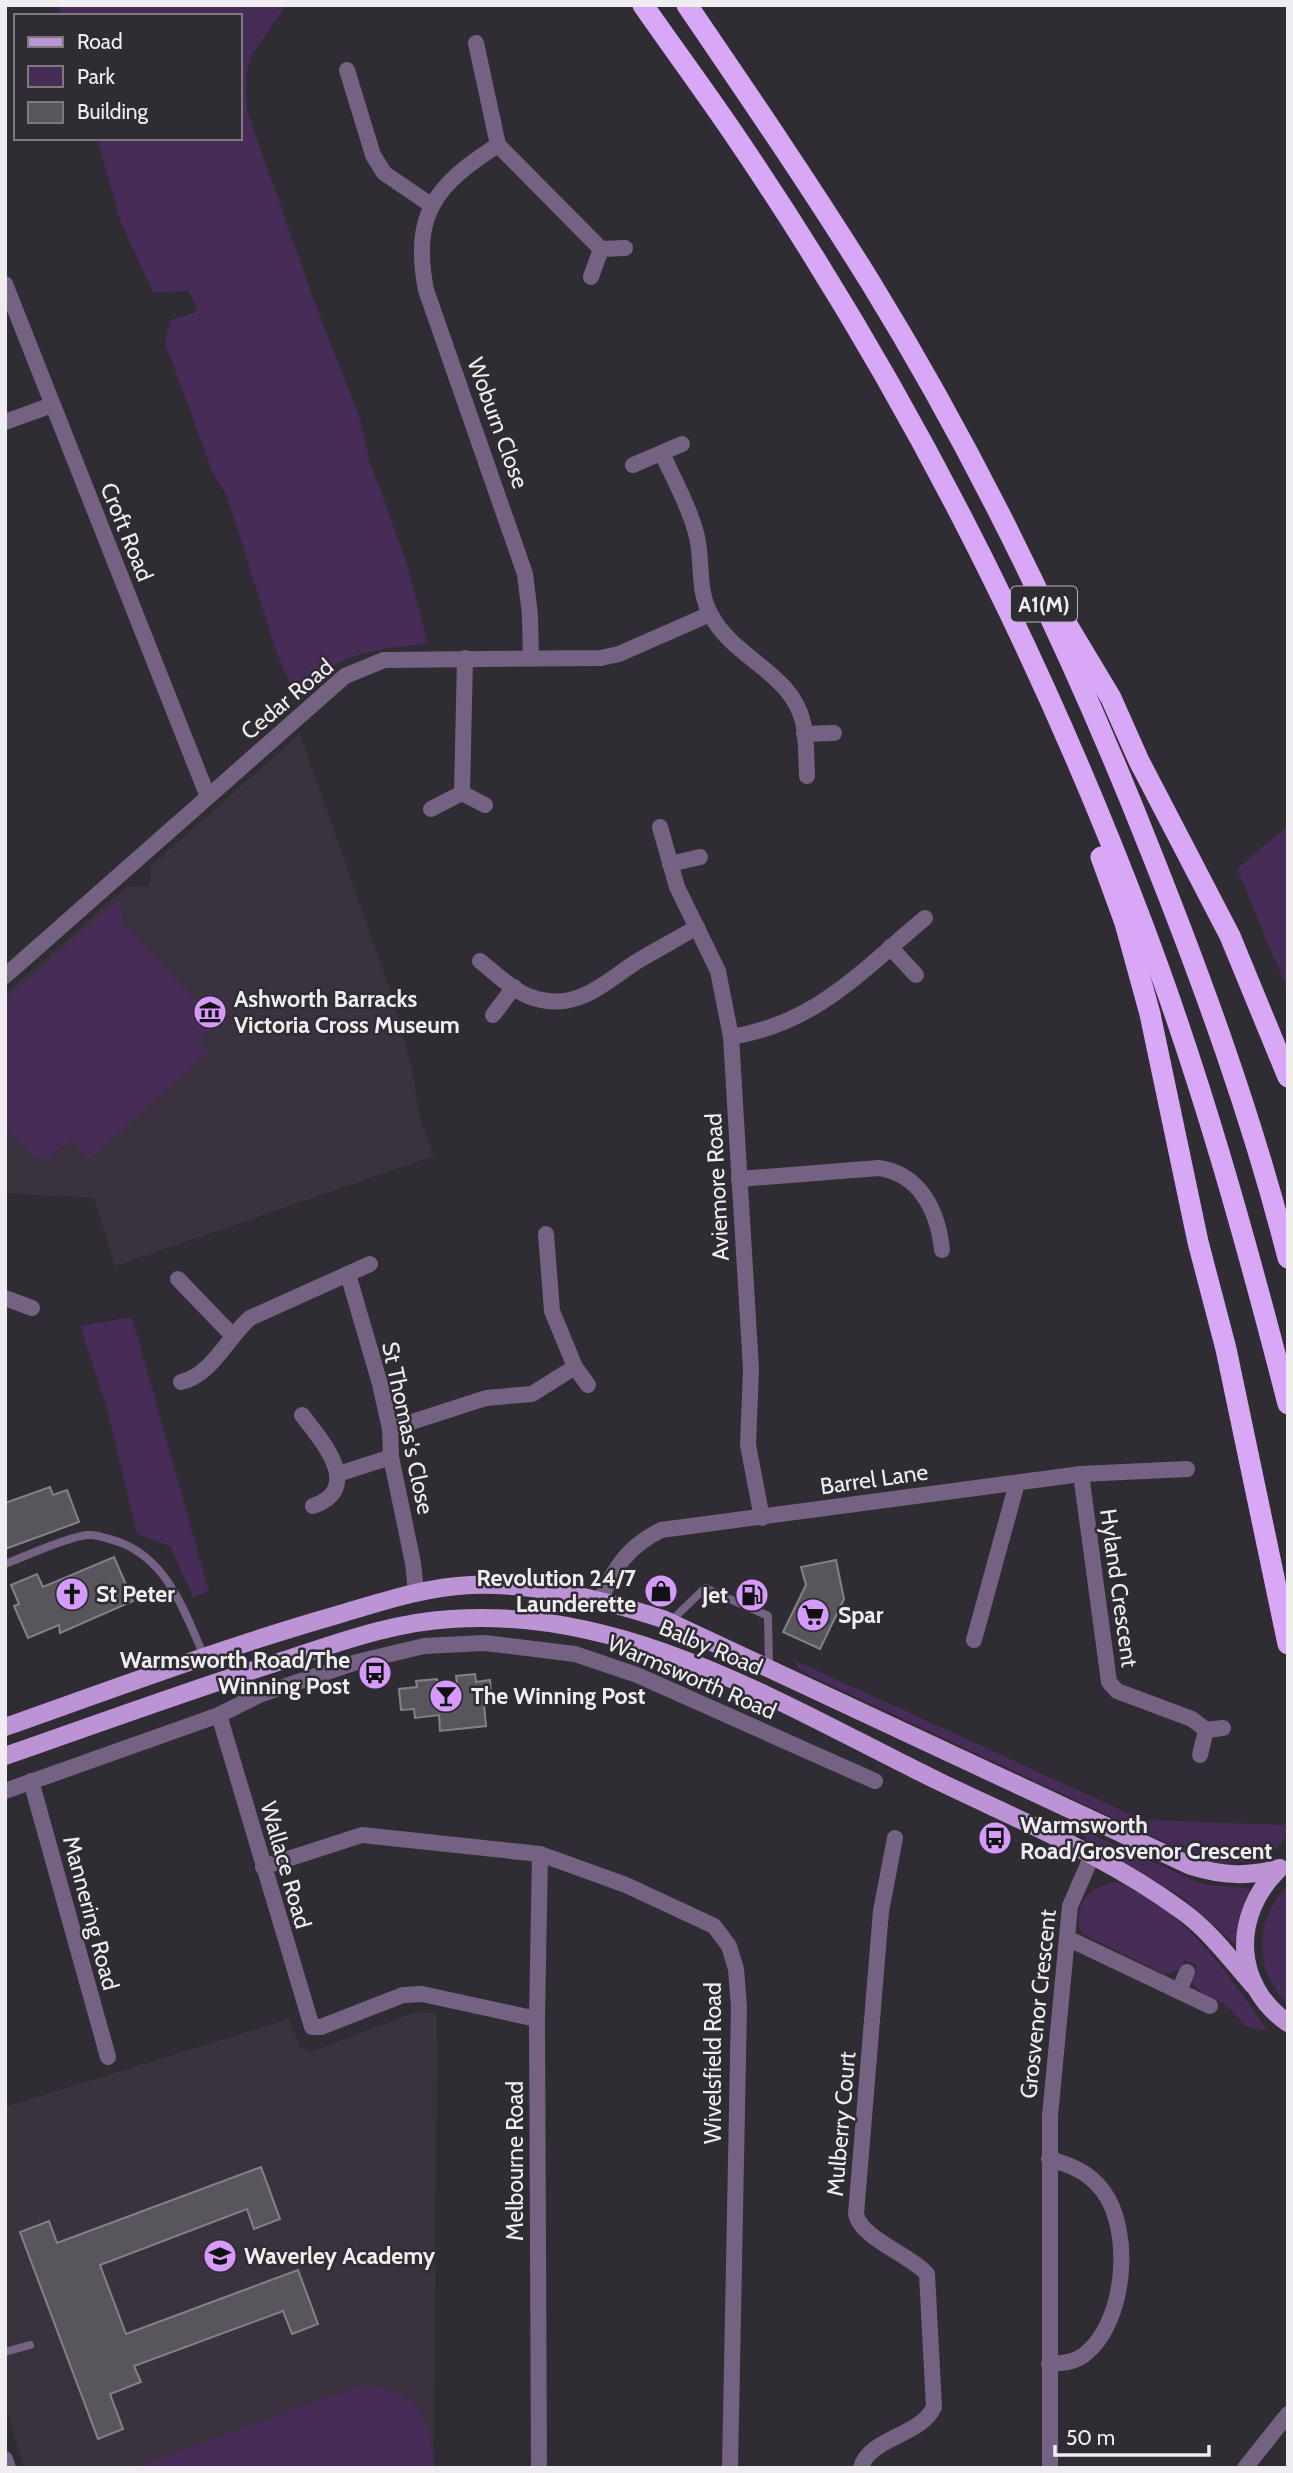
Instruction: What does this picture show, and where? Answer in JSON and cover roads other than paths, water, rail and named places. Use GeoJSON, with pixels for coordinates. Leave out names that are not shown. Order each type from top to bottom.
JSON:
{"type":"FeatureCollection","features":[{"type":"Feature","properties":{"kind":"highway","name":"A1(M)"},"geometry":{"type":"LineString","coordinates":[[643,5],[747,152],[892,389],[986,570],[1043,688],[1141,920],[1238,1209],[1288,1404]]}},
{"type":"Feature","properties":{"kind":"highway","name":"A1(M)"},"geometry":{"type":"LineString","coordinates":[[687,5],[775,134],[870,282],[975,466],[1012,539],[1104,732],[1172,903],[1248,1117],[1288,1258]]}},
{"type":"Feature","properties":{"kind":"highway"},"geometry":{"type":"LineString","coordinates":[[1012,539],[1111,698],[1139,761],[1230,936],[1288,1077]]}},
{"type":"Feature","properties":{"kind":"highway"},"geometry":{"type":"LineString","coordinates":[[986,570],[1087,818],[1125,923],[1147,1001],[1198,1242],[1226,1349],[1288,1644]]}},
{"type":"Feature","properties":{"kind":"main road","name":"Balby Road"},"geometry":{"type":"LineString","coordinates":[[5,1727],[293,1627],[416,1592],[469,1585],[509,1586],[600,1599],[669,1622],[1191,1866],[1214,1874],[1242,1876],[1284,1866]]}},
{"type":"Feature","properties":{"kind":"main road","name":"Balby Road"},"geometry":{"type":"LineString","coordinates":[[5,1756],[353,1638],[449,1619],[517,1619],[611,1634],[680,1658],[1143,1884],[1185,1913],[1253,1985],[1264,2001],[1288,2023]]}},
{"type":"Feature","properties":{"kind":"main road"},"geometry":{"type":"LineString","coordinates":[[1253,1985],[1244,1949],[1249,1913],[1262,1889],[1284,1866]]}},
{"type":"Feature","properties":{"kind":"street"},"geometry":{"type":"LineString","coordinates":[[476,43],[498,145],[601,249],[625,248]]}},
{"type":"Feature","properties":{"kind":"street"},"geometry":{"type":"LineString","coordinates":[[347,70],[378,164],[408,192],[431,205]]}},
{"type":"Feature","properties":{"kind":"street","name":"Woburn Close"},"geometry":{"type":"LineString","coordinates":[[498,145],[460,169],[444,184],[431,205],[421,265],[426,290],[525,573],[531,658]]}},
{"type":"Feature","properties":{"kind":"street"},"geometry":{"type":"LineString","coordinates":[[591,278],[601,249]]}},
{"type":"Feature","properties":{"kind":"street","name":"Croft Road"},"geometry":{"type":"LineString","coordinates":[[5,284],[208,797]]}},
{"type":"Feature","properties":{"kind":"street"},"geometry":{"type":"LineString","coordinates":[[5,422],[52,405]]}},
{"type":"Feature","properties":{"kind":"street"},"geometry":{"type":"LineString","coordinates":[[633,465],[682,444]]}},
{"type":"Feature","properties":{"kind":"street"},"geometry":{"type":"LineString","coordinates":[[662,453],[697,539],[703,596],[710,614],[724,637],[777,679],[790,694],[801,716],[807,776]]}},
{"type":"Feature","properties":{"kind":"street","name":"Cedar Road"},"geometry":{"type":"LineString","coordinates":[[5,976],[345,677],[384,660],[601,658],[619,654],[710,614]]}},
{"type":"Feature","properties":{"kind":"street"},"geometry":{"type":"LineString","coordinates":[[462,793],[465,658]]}},
{"type":"Feature","properties":{"kind":"street"},"geometry":{"type":"LineString","coordinates":[[804,734],[835,733]]}},
{"type":"Feature","properties":{"kind":"street"},"geometry":{"type":"LineString","coordinates":[[462,793],[485,805]]}},
{"type":"Feature","properties":{"kind":"street"},"geometry":{"type":"LineString","coordinates":[[432,809],[462,793]]}},
{"type":"Feature","properties":{"kind":"street","name":"Aviemore Road"},"geometry":{"type":"LineString","coordinates":[[660,827],[677,887],[718,971],[731,1037],[751,1369],[748,1445],[762,1518]]}},
{"type":"Feature","properties":{"kind":"street"},"geometry":{"type":"LineString","coordinates":[[670,864],[700,857]]}},
{"type":"Feature","properties":{"kind":"street"},"geometry":{"type":"LineString","coordinates":[[731,1037],[763,1032],[820,1006],[925,918]]}},
{"type":"Feature","properties":{"kind":"street"},"geometry":{"type":"LineString","coordinates":[[480,961],[527,996],[560,1001],[592,994],[649,954],[697,927]]}},
{"type":"Feature","properties":{"kind":"street"},"geometry":{"type":"LineString","coordinates":[[890,947],[916,975]]}},
{"type":"Feature","properties":{"kind":"street"},"geometry":{"type":"LineString","coordinates":[[493,1015],[514,987]]}},
{"type":"Feature","properties":{"kind":"street"},"geometry":{"type":"LineString","coordinates":[[739,1179],[879,1168],[893,1170],[913,1182],[925,1195],[937,1221],[942,1250]]}},
{"type":"Feature","properties":{"kind":"street"},"geometry":{"type":"LineString","coordinates":[[546,1234],[552,1311],[575,1367],[587,1385]]}},
{"type":"Feature","properties":{"kind":"street"},"geometry":{"type":"LineString","coordinates":[[181,1382],[197,1375],[208,1366],[232,1335],[266,1309],[370,1264]]}},
{"type":"Feature","properties":{"kind":"street","name":"St Thomas's Close"},"geometry":{"type":"LineString","coordinates":[[348,1274],[380,1384],[390,1429],[391,1457],[413,1563],[416,1592]]}},
{"type":"Feature","properties":{"kind":"street"},"geometry":{"type":"LineString","coordinates":[[178,1279],[232,1335]]}},
{"type":"Feature","properties":{"kind":"street"},"geometry":{"type":"LineString","coordinates":[[5,1298],[32,1308]]}},
{"type":"Feature","properties":{"kind":"street"},"geometry":{"type":"LineString","coordinates":[[390,1429],[486,1398],[532,1394],[575,1367]]}},
{"type":"Feature","properties":{"kind":"street"},"geometry":{"type":"LineString","coordinates":[[302,1415],[323,1442],[338,1474],[333,1495],[313,1506]]}},
{"type":"Feature","properties":{"kind":"street"},"geometry":{"type":"LineString","coordinates":[[338,1474],[391,1457]]}},
{"type":"Feature","properties":{"kind":"street","name":"Barrel Lane"},"geometry":{"type":"LineString","coordinates":[[600,1599],[622,1557],[640,1541],[661,1531],[1081,1474],[1187,1469]]}},
{"type":"Feature","properties":{"kind":"street","name":"Hyland Crescent"},"geometry":{"type":"LineString","coordinates":[[1081,1474],[1109,1682],[1117,1690],[1192,1719],[1206,1730]]}},
{"type":"Feature","properties":{"kind":"street"},"geometry":{"type":"LineString","coordinates":[[974,1640],[1017,1483]]}},
{"type":"Feature","properties":{"kind":"street","name":"Warmsworth Road"},"geometry":{"type":"LineString","coordinates":[[5,1791],[219,1715],[259,1695],[395,1652],[424,1646],[485,1643],[575,1654],[637,1675],[875,1781]]}},
{"type":"Feature","properties":{"kind":"street","name":"Wallace Road"},"geometry":{"type":"LineString","coordinates":[[219,1715],[312,2027],[321,2028],[403,1995],[422,1994],[537,2018]]}},
{"type":"Feature","properties":{"kind":"street"},"geometry":{"type":"LineString","coordinates":[[1200,1755],[1206,1730],[1223,1728]]}},
{"type":"Feature","properties":{"kind":"street","name":"Mannering Road"},"geometry":{"type":"LineString","coordinates":[[31,1781],[107,2057]]}},
{"type":"Feature","properties":{"kind":"street","name":"Wivelsfield Road"},"geometry":{"type":"LineString","coordinates":[[263,1867],[362,1835],[540,1854],[690,1912],[714,1926],[729,1946],[736,1969],[739,2007],[730,2468]]}},
{"type":"Feature","properties":{"kind":"street","name":"Mulberry Court"},"geometry":{"type":"LineString","coordinates":[[861,2468],[872,2451],[921,2424],[929,2417],[934,2407],[928,2274],[867,2231],[858,2222],[856,2214],[880,1910],[895,1838]]}},
{"type":"Feature","properties":{"kind":"street","name":"Melbourne Road"},"geometry":{"type":"LineString","coordinates":[[539,2468],[537,2018],[540,1854]]}},
{"type":"Feature","properties":{"kind":"street","name":"Grosvenor Crescent"},"geometry":{"type":"LineString","coordinates":[[1050,2468],[1049,2116],[1070,1906],[1091,1857]]}},
{"type":"Feature","properties":{"kind":"street"},"geometry":{"type":"LineString","coordinates":[[1067,1938],[1210,2006]]}},
{"type":"Feature","properties":{"kind":"street"},"geometry":{"type":"LineString","coordinates":[[1178,1991],[1187,1972]]}},
{"type":"Feature","properties":{"kind":"street"},"geometry":{"type":"LineString","coordinates":[[1049,2160],[1073,2165],[1104,2192],[1114,2210],[1119,2234],[1121,2271],[1118,2297],[1100,2337],[1085,2354],[1069,2362],[1049,2364]]}},
{"type":"Feature","properties":{"kind":"street"},"geometry":{"type":"LineString","coordinates":[[1245,2468],[1288,2414]]}},
{"type":"Feature","properties":{"kind":"street"},"geometry":{"type":"LineString","coordinates":[[5,2459],[8,2468]]}},
{"type":"Feature","properties":{"kind":"lane"},"geometry":{"type":"LineString","coordinates":[[5,1564],[86,1535],[101,1536],[129,1546],[153,1562],[170,1583],[205,1658]]}},
{"type":"Feature","properties":{"kind":"lane"},"geometry":{"type":"LineString","coordinates":[[669,1622],[705,1588],[768,1616],[769,1667]]}},
{"type":"Feature","properties":{"kind":"lane"},"geometry":{"type":"LineString","coordinates":[[5,2352],[30,2345]]}},
{"type":"Feature","properties":{"kind":"place","name":"Ashworth Barracks Victoria Cross Museum"},"geometry":{"type":"Point","coordinates":[210,1012]}},
{"type":"Feature","properties":{"kind":"place","name":"Revolution 24/7 Launderette"},"geometry":{"type":"Point","coordinates":[661,1591]}},
{"type":"Feature","properties":{"kind":"place","name":"St Peter"},"geometry":{"type":"Point","coordinates":[72,1594]}},
{"type":"Feature","properties":{"kind":"place","name":"Jet"},"geometry":{"type":"Point","coordinates":[752,1595]}},
{"type":"Feature","properties":{"kind":"place","name":"Spar"},"geometry":{"type":"Point","coordinates":[813,1615]}},
{"type":"Feature","properties":{"kind":"place","name":"Warmsworth Road/The Winning Post"},"geometry":{"type":"Point","coordinates":[375,1673]}},
{"type":"Feature","properties":{"kind":"place","name":"The Winning Post"},"geometry":{"type":"Point","coordinates":[446,1696]}},
{"type":"Feature","properties":{"kind":"place","name":"Warmsworth Road/Grosvenor Crescent"},"geometry":{"type":"Point","coordinates":[995,1838]}},
{"type":"Feature","properties":{"kind":"place","name":"Waverley Academy"},"geometry":{"type":"Point","coordinates":[220,2256]}}]}
